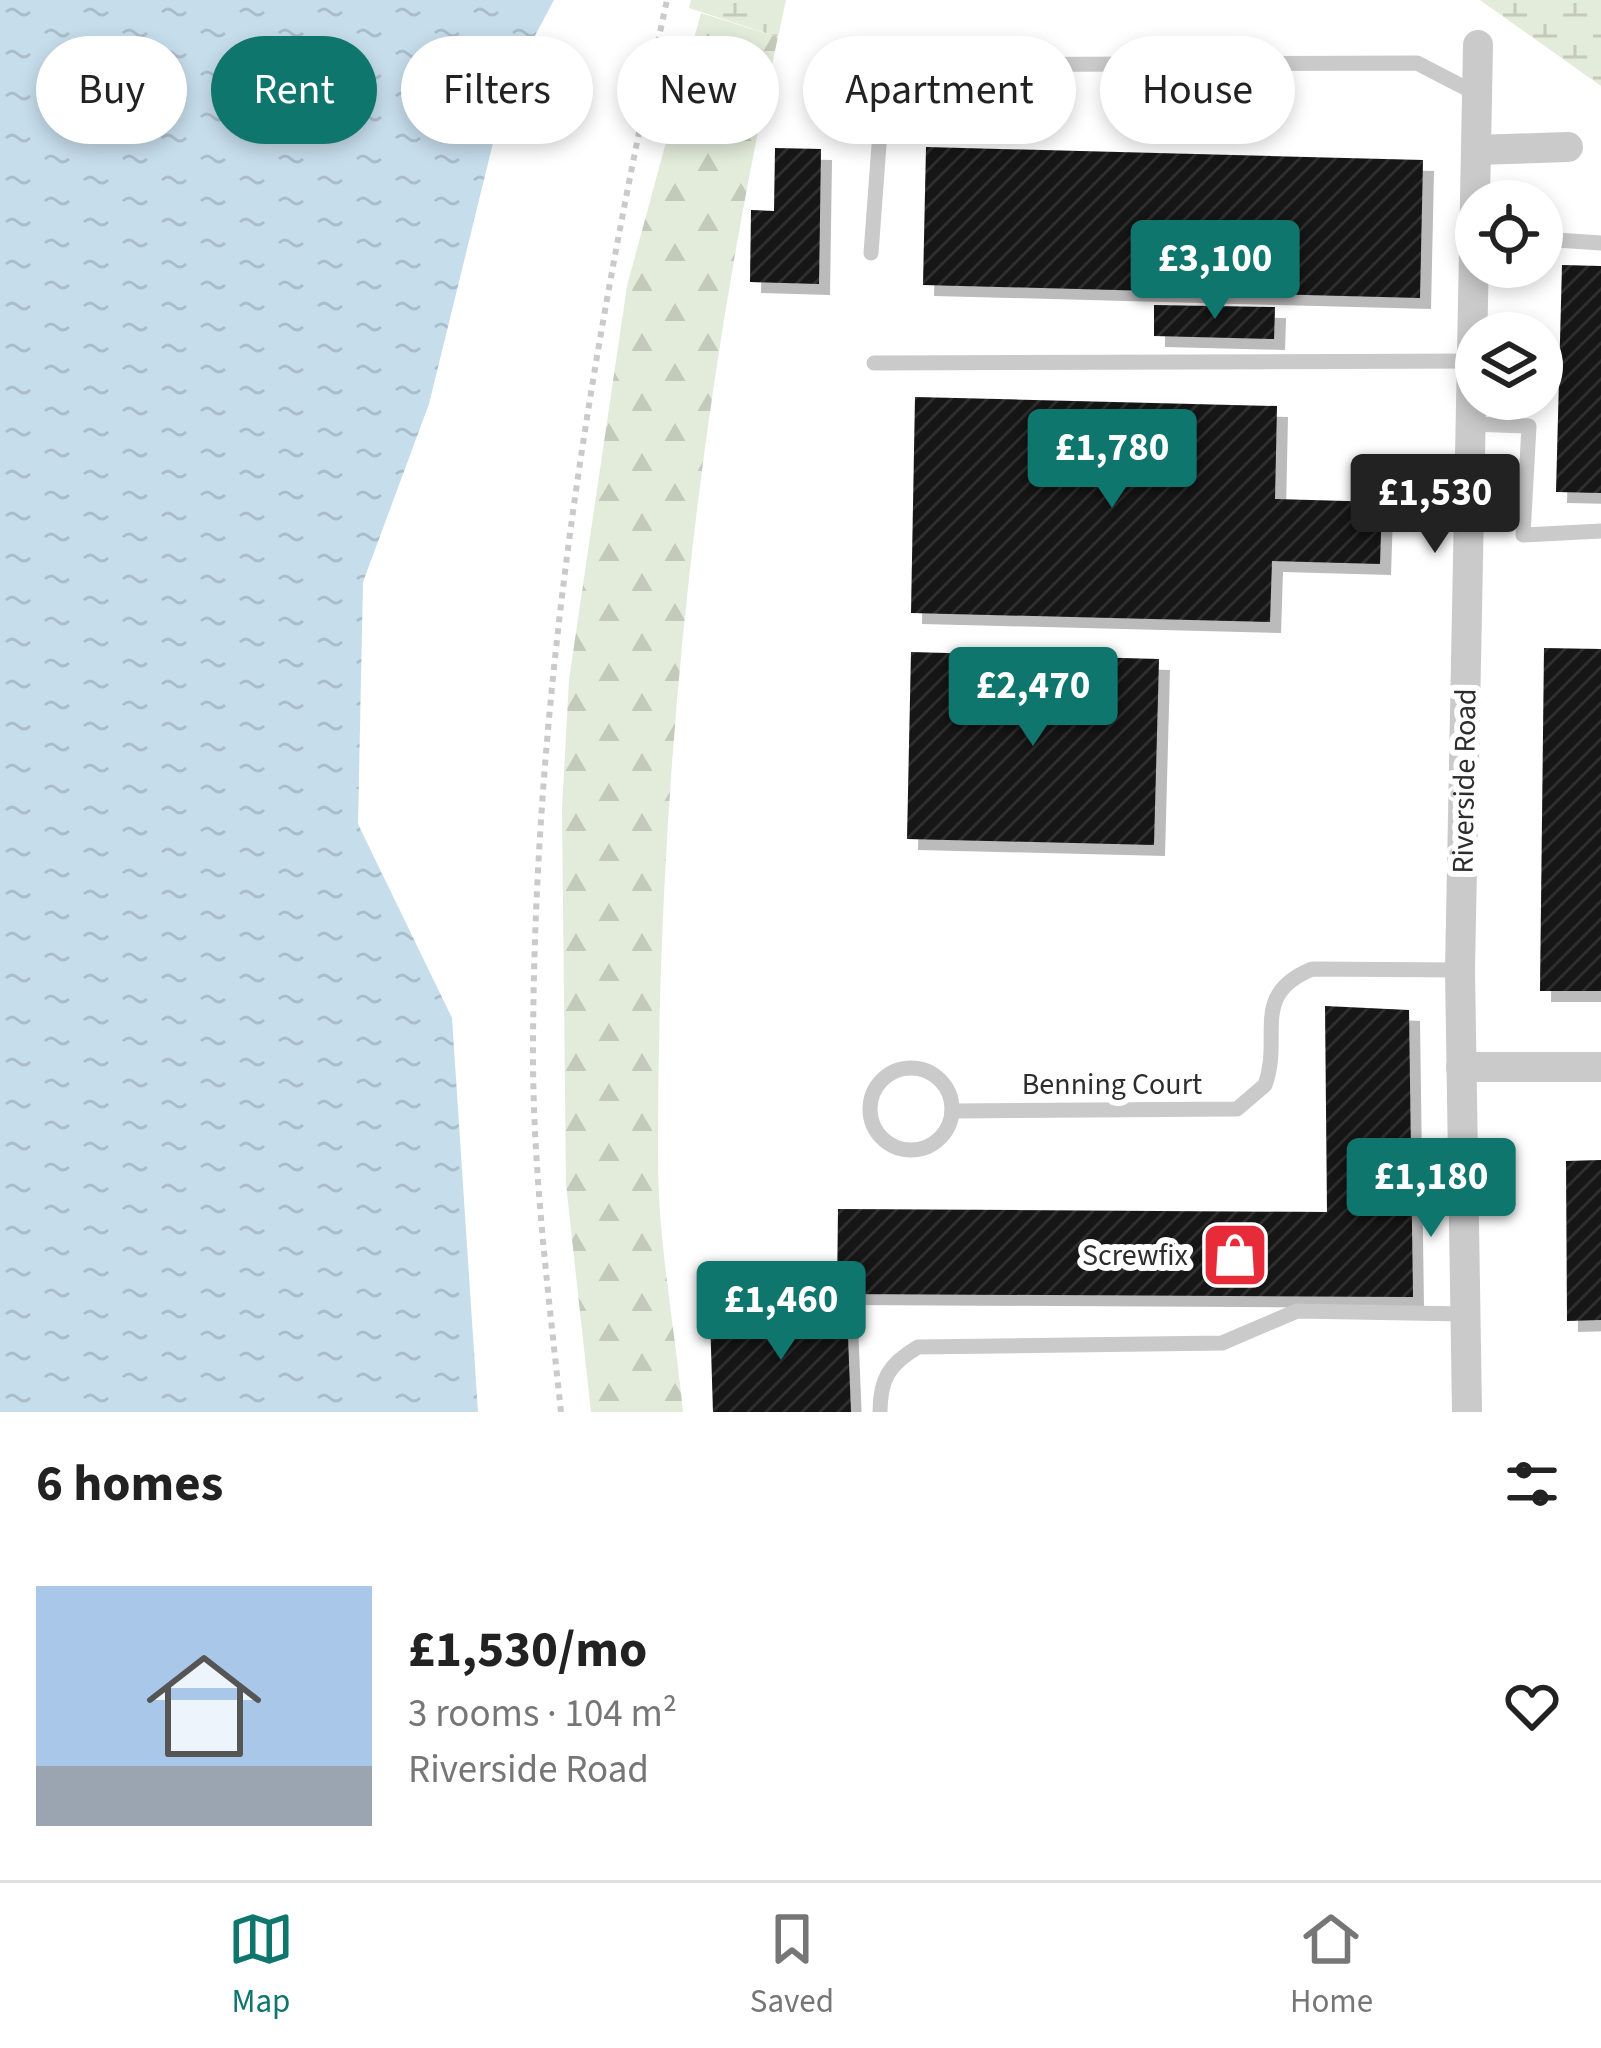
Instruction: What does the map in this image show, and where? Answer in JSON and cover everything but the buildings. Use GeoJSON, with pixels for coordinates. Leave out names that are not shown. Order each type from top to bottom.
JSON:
{"type":"FeatureCollection","features":[{"type":"Feature","properties":{"kind":"street","name":"Riverside Road"},"geometry":{"type":"LineString","coordinates":[[1476,180],[1478,45]]}},
{"type":"Feature","properties":{"kind":"street"},"geometry":{"type":"LineString","coordinates":[[1476,150],[1568,146]]}},
{"type":"Feature","properties":{"kind":"street","name":"Riverside Road"},"geometry":{"type":"LineString","coordinates":[[1467,1412],[1460,970],[1470,420]]}},
{"type":"Feature","properties":{"kind":"street"},"geometry":{"type":"LineString","coordinates":[[1461,1067],[1601,1067]]}},
{"type":"Feature","properties":{"kind":"lane"},"geometry":{"type":"LineString","coordinates":[[871,253],[883,91],[898,64],[1417,63],[1477,94]]}},
{"type":"Feature","properties":{"kind":"lane"},"geometry":{"type":"LineString","coordinates":[[1563,240],[1601,243]]}},
{"type":"Feature","properties":{"kind":"lane"},"geometry":{"type":"LineString","coordinates":[[874,363],[1455,361]]}},
{"type":"Feature","properties":{"kind":"lane"},"geometry":{"type":"LineString","coordinates":[[1470,424],[1528,426],[1523,535],[1601,531]]}},
{"type":"Feature","properties":{"kind":"lane","name":"Benning Court"},"geometry":{"type":"LineString","coordinates":[[952,1111],[1237,1109],[1264,1085],[1275,998],[1294,976],[1312,969],[1460,970]]}},
{"type":"Feature","properties":{"kind":"lane"},"geometry":{"type":"LineString","coordinates":[[917,1068],[944,1084],[952,1111],[947,1129],[933,1145],[900,1149],[875,1129],[870,1099],[887,1074],[917,1068]]}},
{"type":"Feature","properties":{"kind":"lane"},"geometry":{"type":"LineString","coordinates":[[880,1412],[880,1385],[890,1367],[918,1347],[1222,1343],[1297,1312],[1466,1314]]}},
{"type":"Feature","properties":{"kind":"path"},"geometry":{"type":"LineString","coordinates":[[561,1412],[533,1046],[542,801],[573,480],[612,253],[667,0]]}},
{"type":"Feature","properties":{"kind":"green space"},"geometry":{"type":"Polygon","coordinates":[[[691,0],[786,0],[778,36],[689,8],[691,0]]]}},
{"type":"Feature","properties":{"kind":"green space"},"geometry":{"type":"Polygon","coordinates":[[[1480,0],[1601,0],[1601,86],[1480,0]]]}},
{"type":"Feature","properties":{"kind":"green space"},"geometry":{"type":"Polygon","coordinates":[[[701,13],[775,36],[695,36],[701,13]]]}},
{"type":"Feature","properties":{"kind":"green space"},"geometry":{"type":"Polygon","coordinates":[[[665,144],[756,144],[704,454],[687,594],[665,876],[659,1190],[683,1412],[591,1412],[566,1184],[562,809],[569,680],[627,286],[665,144]]]}},
{"type":"Feature","properties":{"kind":"water"},"geometry":{"type":"Polygon","coordinates":[[[0,0],[554,0],[535,36],[401,36],[401,144],[493,144],[429,404],[363,582],[358,824],[452,1018],[478,1412],[0,1412],[0,0]]]}},
{"type":"Feature","properties":{"kind":"place","name":"Screwfix"},"geometry":{"type":"Point","coordinates":[1235,1255]}}]}
